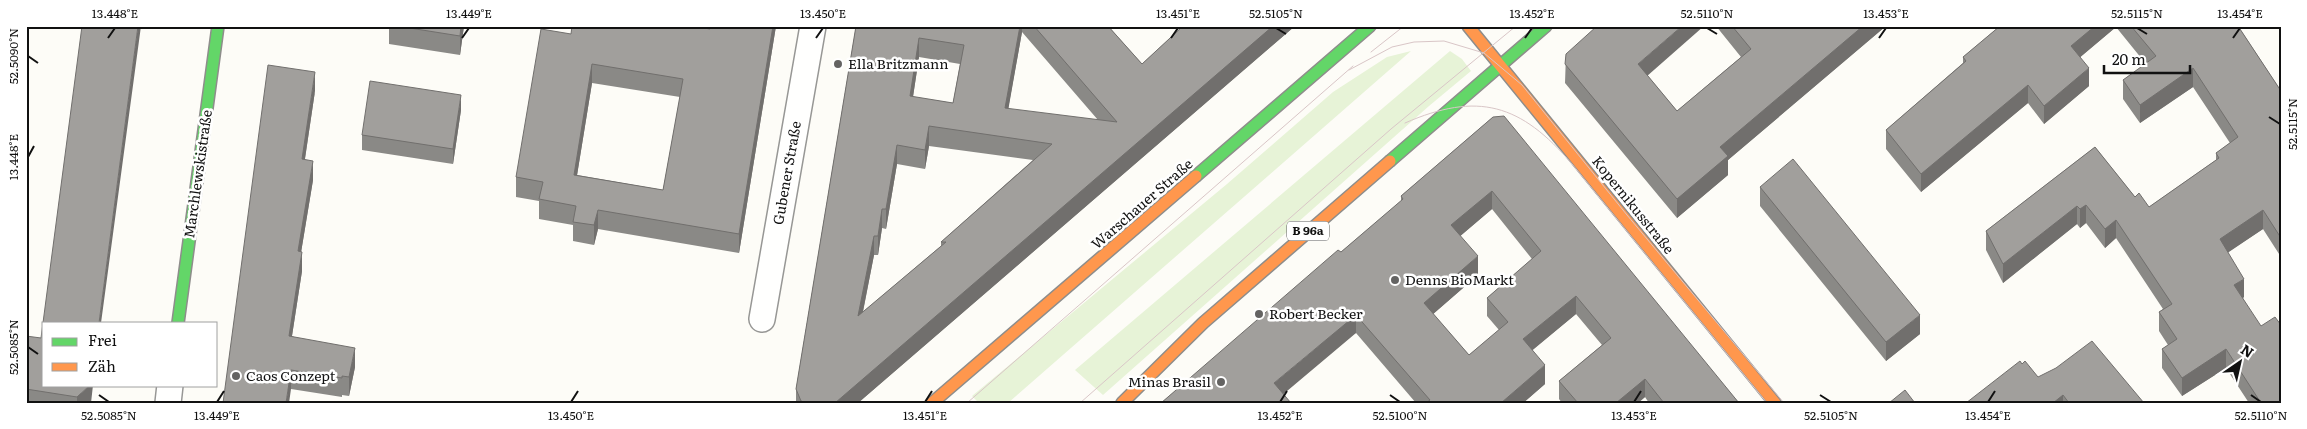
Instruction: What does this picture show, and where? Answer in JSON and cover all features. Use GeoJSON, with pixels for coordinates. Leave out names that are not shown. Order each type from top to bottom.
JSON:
{"type":"FeatureCollection","features":[{"type":"Feature","properties":{"kind":"main road","name":"Marchlewskistraße"},"geometry":{"type":"LineString","coordinates":[[178,322],[218,26]]}},
{"type":"Feature","properties":{"kind":"main road","name":"Warschauer Straße"},"geometry":{"type":"LineString","coordinates":[[932,403],[1370,26]]}},
{"type":"Feature","properties":{"kind":"main road","name":"Kopernikusstraße"},"geometry":{"type":"LineString","coordinates":[[1468,26],[1775,403]]}},
{"type":"Feature","properties":{"kind":"main road","name":"B 96a"},"geometry":{"type":"LineString","coordinates":[[1122,403],[1203,323],[1546,26]]}},
{"type":"Feature","properties":{"kind":"street","name":"Gubener Straße"},"geometry":{"type":"LineString","coordinates":[[762,320],[813,26]]}},
{"type":"Feature","properties":{"kind":"street"},"geometry":{"type":"LineString","coordinates":[[168,403],[170,386]]}},
{"type":"Feature","properties":{"kind":"green space"},"geometry":{"type":"Polygon","coordinates":[[[1411,51],[1008,403],[979,403],[972,396],[1227,184],[1333,92],[1387,57],[1411,51]]]}},
{"type":"Feature","properties":{"kind":"green space"},"geometry":{"type":"Polygon","coordinates":[[[1450,51],[1462,59],[1471,71],[1103,395],[1075,370],[1450,51]]]}},
{"type":"Feature","properties":{"kind":"building"},"geometry":{"type":"Polygon","coordinates":[[[82,26],[138,26],[99,322],[43,322],[82,26]]]}},
{"type":"Feature","properties":{"kind":"building"},"geometry":{"type":"Polygon","coordinates":[[[397,26],[461,26],[460,36],[397,26]]]}},
{"type":"Feature","properties":{"kind":"building"},"geometry":{"type":"Polygon","coordinates":[[[572,26],[691,26],[710,29],[711,26],[773,26],[739,234],[598,210],[594,225],[573,222],[576,206],[539,199],[543,182],[516,177],[541,29],[571,34],[572,26]],[[592,64],[574,175],[663,190],[683,79],[592,64]]]}},
{"type":"Feature","properties":{"kind":"building"},"geometry":{"type":"Polygon","coordinates":[[[856,26],[1020,26],[1005,108],[1117,122],[1034,26],[1108,26],[1142,64],[1183,26],[1273,26],[835,403],[805,403],[801,401],[796,389],[856,26]],[[919,38],[910,96],[953,103],[964,45],[919,38]],[[929,126],[925,150],[897,145],[886,209],[882,209],[878,236],[874,236],[858,316],[946,242],[941,242],[1052,144],[929,126]]]}},
{"type":"Feature","properties":{"kind":"building"},"geometry":{"type":"Polygon","coordinates":[[[1597,26],[1682,26],[1638,64],[1677,111],[1751,49],[1732,26],[1863,26],[1720,147],[1728,156],[1677,199],[1565,64],[1566,54],[1597,26]]]}},
{"type":"Feature","properties":{"kind":"building"},"geometry":{"type":"Polygon","coordinates":[[[2000,26],[2095,26],[2071,46],[2089,68],[2044,106],[2028,85],[1921,174],[1886,130],[1966,61],[1963,57],[2000,26]]]}},
{"type":"Feature","properties":{"kind":"building"},"geometry":{"type":"Polygon","coordinates":[[[2131,26],[2238,26],[2281,91],[2281,238],[2263,210],[2220,239],[2244,279],[2234,285],[2261,326],[2275,317],[2281,325],[2281,403],[2261,403],[2226,349],[2182,378],[2162,349],[2177,339],[2159,312],[2172,304],[2116,220],[2105,229],[2086,205],[2080,209],[2077,206],[2003,264],[1986,231],[2095,147],[2135,197],[2139,193],[2149,207],[2219,158],[2216,153],[2238,137],[2193,68],[2140,105],[2123,80],[2156,56],[2131,26]]]}},
{"type":"Feature","properties":{"kind":"building"},"geometry":{"type":"Polygon","coordinates":[[[268,65],[315,72],[302,159],[313,161],[298,251],[302,252],[289,336],[355,348],[349,377],[342,376],[342,378],[291,370],[286,403],[223,403],[268,65]]]}},
{"type":"Feature","properties":{"kind":"building"},"geometry":{"type":"Polygon","coordinates":[[[370,81],[461,95],[453,149],[362,135],[370,81]]]}},
{"type":"Feature","properties":{"kind":"building"},"geometry":{"type":"Polygon","coordinates":[[[1504,116],[1739,403],[1664,403],[1645,379],[1616,403],[1578,403],[1559,381],[1611,338],[1576,296],[1523,339],[1545,365],[1501,403],[1426,403],[1430,400],[1356,315],[1274,383],[1291,403],[1161,403],[1338,250],[1341,252],[1403,199],[1401,196],[1493,117],[1504,116]],[[1492,191],[1451,225],[1478,256],[1424,303],[1469,355],[1508,322],[1487,298],[1541,251],[1492,191]]]}},
{"type":"Feature","properties":{"kind":"building"},"geometry":{"type":"Polygon","coordinates":[[[1793,159],[1920,315],[1886,342],[1760,187],[1793,159]]]}},
{"type":"Feature","properties":{"kind":"building"},"geometry":{"type":"Polygon","coordinates":[[[42,330],[42,386],[89,386],[77,397],[26,389],[26,336],[41,338],[42,330]]]}},
{"type":"Feature","properties":{"kind":"building"},"geometry":{"type":"Polygon","coordinates":[[[2092,341],[2144,403],[2069,403],[2063,395],[2053,403],[1966,403],[2020,361],[2022,364],[2025,361],[2038,377],[2056,368],[2092,341]]]}},
{"type":"Feature","properties":{"kind":"building"},"geometry":{"type":"Polygon","coordinates":[[[1905,390],[1915,403],[1889,403],[1905,390]]]}},
{"type":"Feature","properties":{"kind":"tram line"},"geometry":{"type":"LineString","coordinates":[[1371,52],[1404,26]]}},
{"type":"Feature","properties":{"kind":"tram line"},"geometry":{"type":"LineString","coordinates":[[1080,403],[1391,129],[1516,26]]}},
{"type":"Feature","properties":{"kind":"tram line"},"geometry":{"type":"LineString","coordinates":[[1349,70],[1392,47],[1414,42],[1444,41],[1484,53],[1522,85],[1627,215],[1784,403]]}},
{"type":"Feature","properties":{"kind":"tram line"},"geometry":{"type":"LineString","coordinates":[[967,403],[1353,66]]}},
{"type":"Feature","properties":{"kind":"tram line"},"geometry":{"type":"LineString","coordinates":[[1405,123],[1431,113],[1455,107],[1476,106],[1497,109],[1516,116],[1535,128],[1572,164],[1767,403]]}},
{"type":"Feature","properties":{"kind":"traffic: fast"},"geometry":{"type":"LineString","coordinates":[[178,322],[218,26]]}},
{"type":"Feature","properties":{"kind":"traffic: fast"},"geometry":{"type":"LineString","coordinates":[[1196,176],[1370,26]]}},
{"type":"Feature","properties":{"kind":"traffic: fast"},"geometry":{"type":"LineString","coordinates":[[1390,161],[1546,26]]}},
{"type":"Feature","properties":{"kind":"traffic: slow"},"geometry":{"type":"LineString","coordinates":[[1468,26],[1775,403]]}},
{"type":"Feature","properties":{"kind":"traffic: slow"},"geometry":{"type":"LineString","coordinates":[[1122,403],[1203,323],[1390,161]]}},
{"type":"Feature","properties":{"kind":"traffic: slow"},"geometry":{"type":"LineString","coordinates":[[932,403],[1196,176]]}},
{"type":"Feature","properties":{"kind":"place","name":"Ella Britzmann"},"geometry":{"type":"Point","coordinates":[838,64]}},
{"type":"Feature","properties":{"kind":"place","name":"Denns BioMarkt"},"geometry":{"type":"Point","coordinates":[1395,280]}},
{"type":"Feature","properties":{"kind":"place","name":"Robert Becker"},"geometry":{"type":"Point","coordinates":[1259,314]}},
{"type":"Feature","properties":{"kind":"place","name":"Caos Conzept"},"geometry":{"type":"Point","coordinates":[236,376]}},
{"type":"Feature","properties":{"kind":"place","name":"Minas Brasil"},"geometry":{"type":"Point","coordinates":[1221,382]}}]}
